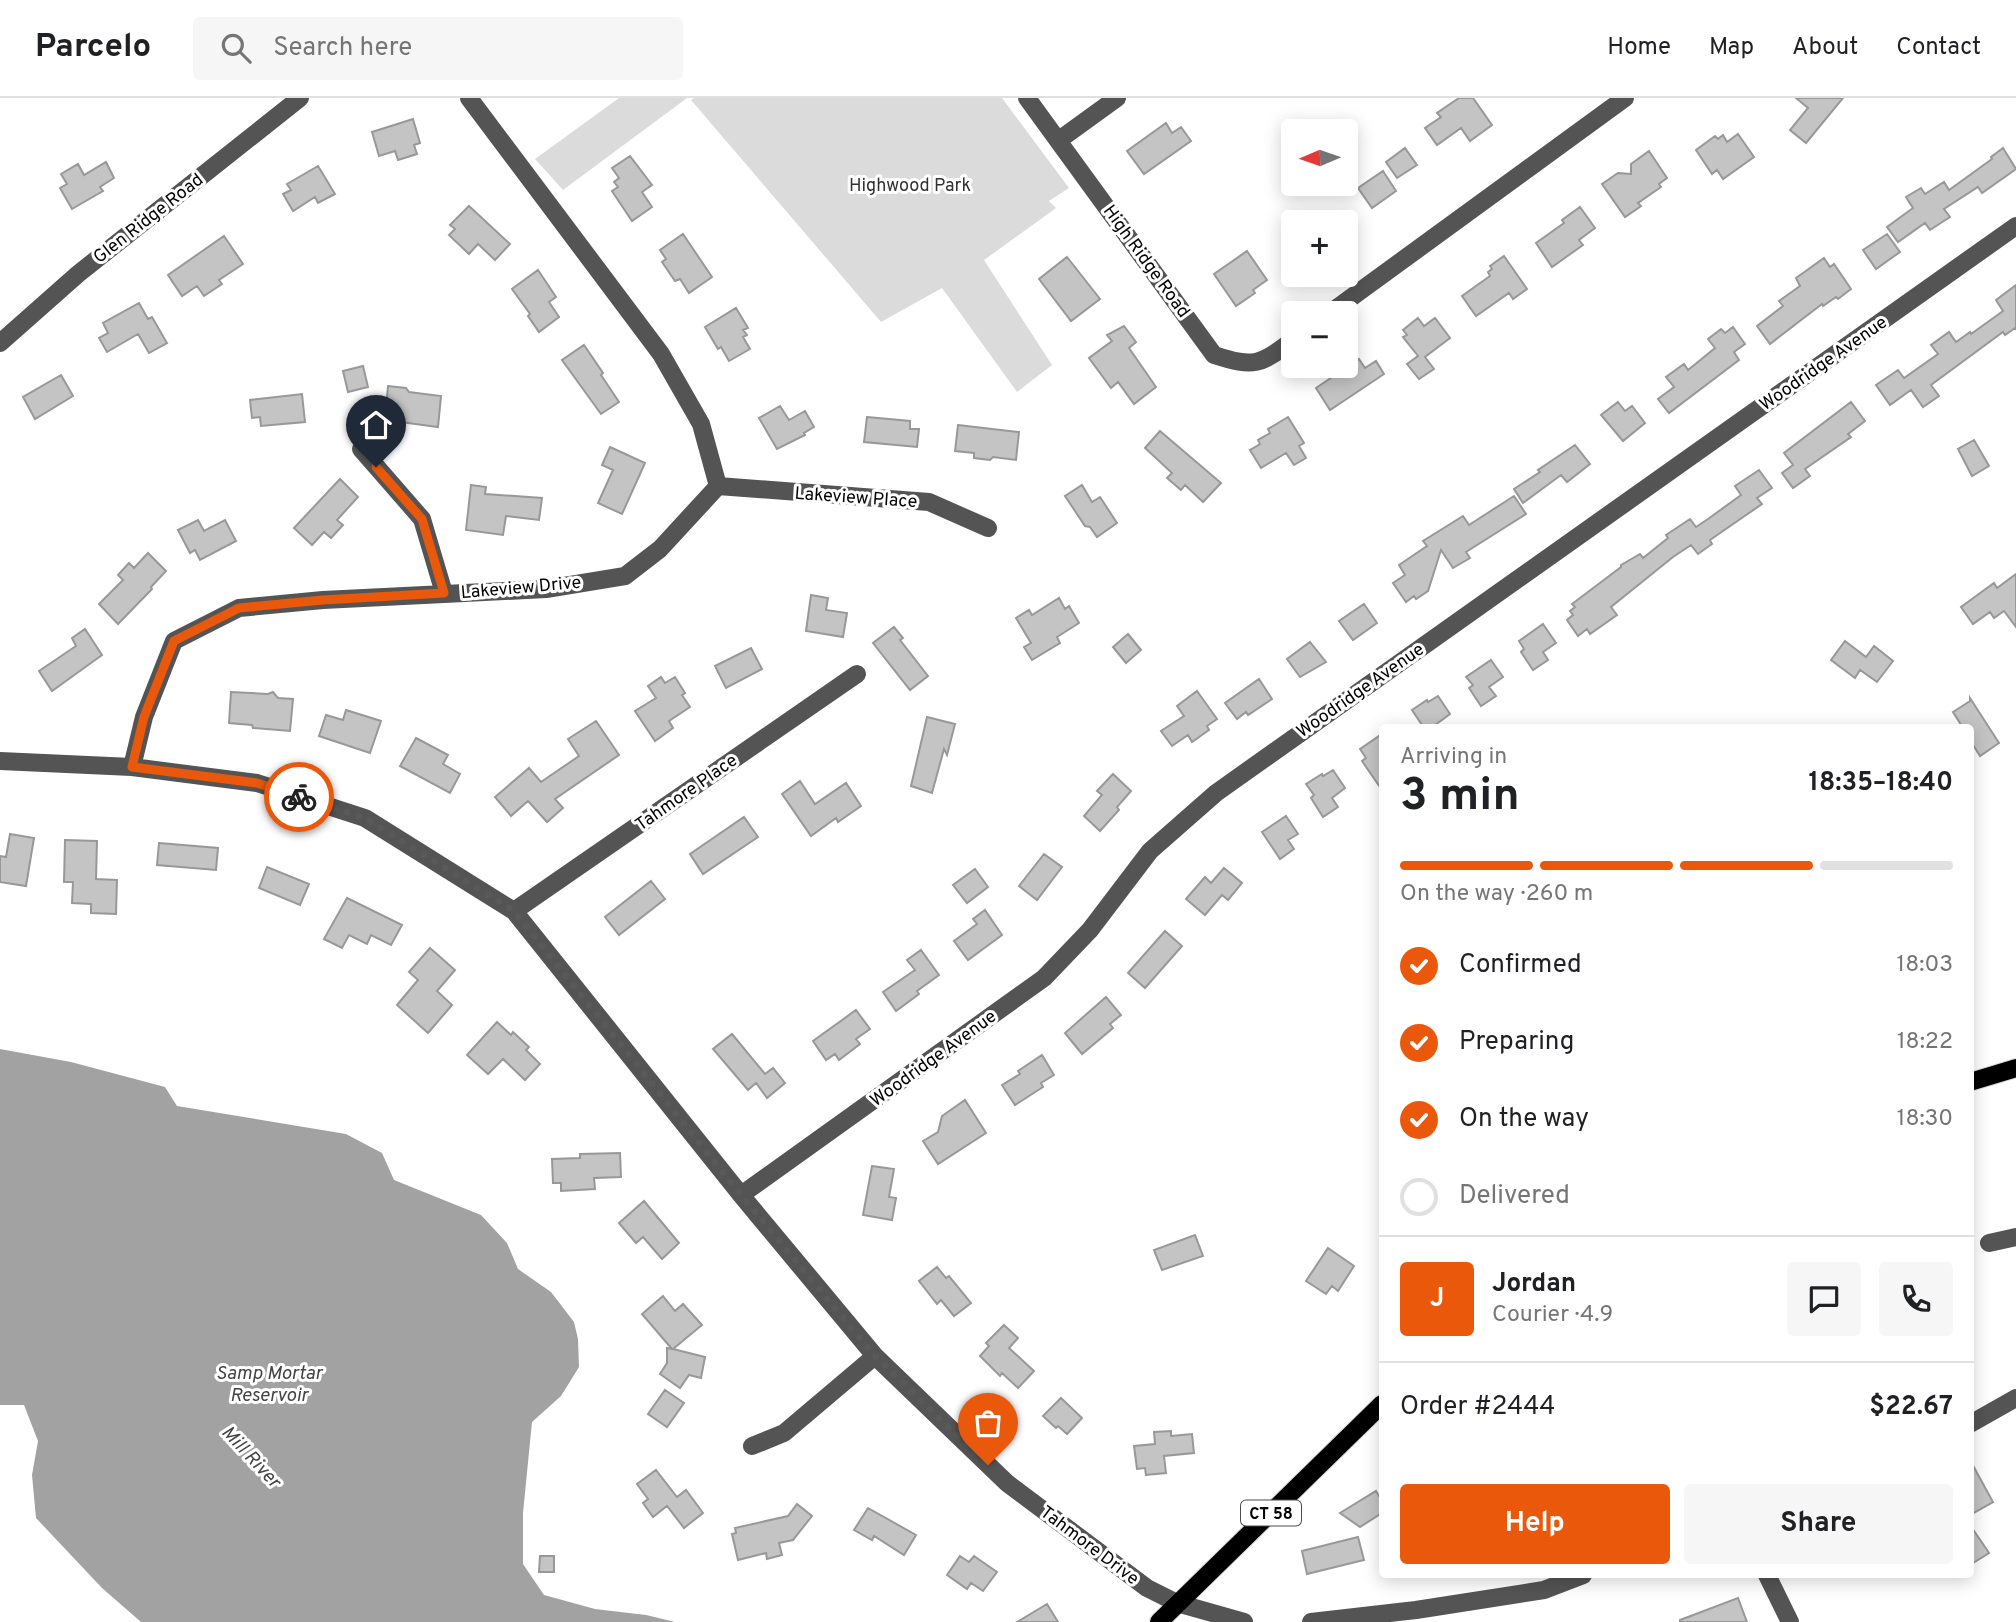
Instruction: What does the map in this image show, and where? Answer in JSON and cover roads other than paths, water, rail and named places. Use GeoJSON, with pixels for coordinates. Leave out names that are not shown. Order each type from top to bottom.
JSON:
{"type":"FeatureCollection","features":[{"type":"Feature","properties":{"kind":"main road"},"geometry":{"type":"LineString","coordinates":[[1974,1081],[2016,1068]]}},
{"type":"Feature","properties":{"kind":"main road","name":"CT 58"},"geometry":{"type":"LineString","coordinates":[[1159,1622],[1379,1407]]}},
{"type":"Feature","properties":{"kind":"street","name":"Glen Ridge Road"},"geometry":{"type":"LineString","coordinates":[[3,336],[300,98]]}},
{"type":"Feature","properties":{"kind":"street"},"geometry":{"type":"LineString","coordinates":[[469,98],[661,354],[701,424],[718,486]]}},
{"type":"Feature","properties":{"kind":"street","name":"High Ridge Road"},"geometry":{"type":"LineString","coordinates":[[1027,98],[1214,355],[1244,364],[1268,359],[1281,349]]}},
{"type":"Feature","properties":{"kind":"street"},"geometry":{"type":"LineString","coordinates":[[1059,140],[1117,98]]}},
{"type":"Feature","properties":{"kind":"street"},"geometry":{"type":"LineString","coordinates":[[1346,301],[1625,98]]}},
{"type":"Feature","properties":{"kind":"street","name":"Woodridge Avenue"},"geometry":{"type":"LineString","coordinates":[[741,1195],[1044,978],[1090,929],[1150,851],[1216,793],[2016,226]]}},
{"type":"Feature","properties":{"kind":"street"},"geometry":{"type":"LineString","coordinates":[[361,449],[422,519],[444,593]]}},
{"type":"Feature","properties":{"kind":"street","name":"Lakeview Place"},"geometry":{"type":"LineString","coordinates":[[718,486],[929,502],[988,528]]}},
{"type":"Feature","properties":{"kind":"street","name":"Lakeview Drive"},"geometry":{"type":"LineString","coordinates":[[132,767],[144,717],[174,641],[239,608],[323,600],[546,589],[625,576],[660,549],[718,486]]}},
{"type":"Feature","properties":{"kind":"street","name":"Tahmore Place"},"geometry":{"type":"LineString","coordinates":[[514,911],[857,674]]}},
{"type":"Feature","properties":{"kind":"street","name":"Tahmore Drive"},"geometry":{"type":"LineString","coordinates":[[0,761],[132,767],[257,783],[365,818],[514,911],[741,1195],[875,1356],[1007,1483],[1147,1588],[1177,1603],[1244,1622]]}},
{"type":"Feature","properties":{"kind":"street"},"geometry":{"type":"LineString","coordinates":[[1989,1243],[2016,1237]]}},
{"type":"Feature","properties":{"kind":"street"},"geometry":{"type":"LineString","coordinates":[[752,1446],[784,1433],[875,1356]]}},
{"type":"Feature","properties":{"kind":"street"},"geometry":{"type":"LineString","coordinates":[[1974,1422],[2016,1398]]}},
{"type":"Feature","properties":{"kind":"street"},"geometry":{"type":"LineString","coordinates":[[1311,1622],[1416,1610],[1544,1590],[1575,1578]]}},
{"type":"Feature","properties":{"kind":"street"},"geometry":{"type":"LineString","coordinates":[[1768,1578],[1790,1622]]}},
{"type":"Feature","properties":{"kind":"water","name":"Samp Mortar Reservoir"},"geometry":{"type":"Polygon","coordinates":[[[0,1049],[71,1062],[165,1087],[177,1106],[346,1134],[382,1153],[394,1180],[481,1215],[507,1243],[518,1269],[551,1292],[574,1322],[578,1339],[579,1367],[561,1396],[532,1422],[523,1513],[523,1564],[544,1595],[595,1609],[646,1615],[675,1622],[141,1622],[102,1588],[36,1518],[32,1475],[38,1441],[24,1405],[0,1405],[0,1049]]]}},
{"type":"Feature","properties":{"kind":"park label","name":"Highwood Park"},"geometry":{"type":"Point","coordinates":[910,185]}},
{"type":"Feature","properties":{"kind":"water label","name":"Mill River"},"geometry":{"type":"Point","coordinates":[252,1456]}}]}
